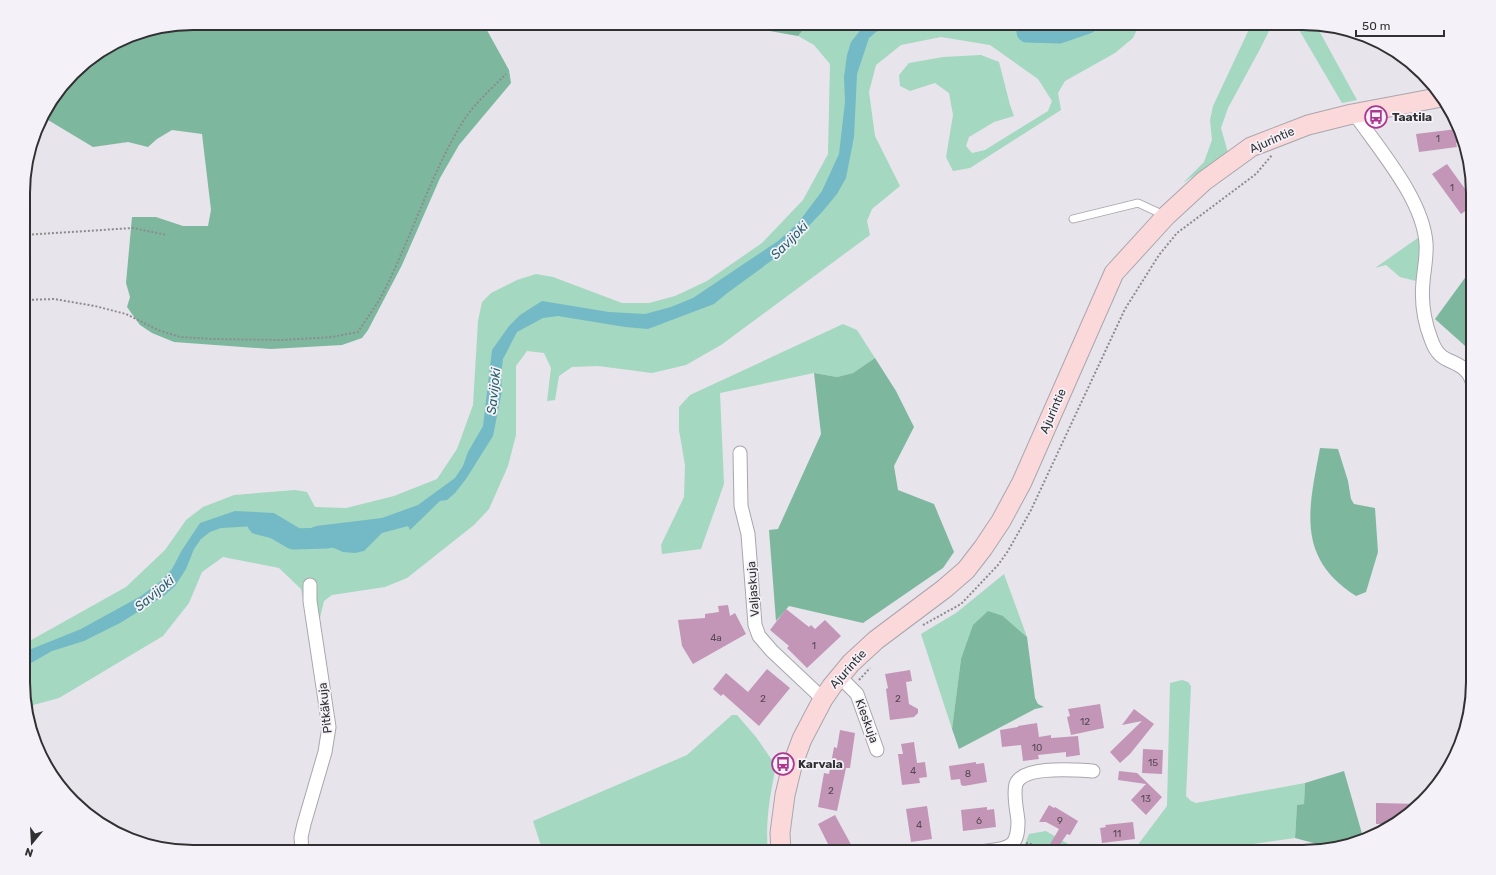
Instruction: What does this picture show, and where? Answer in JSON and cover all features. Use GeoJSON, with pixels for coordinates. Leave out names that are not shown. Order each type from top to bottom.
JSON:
{"type":"FeatureCollection","features":[{"type":"Feature","properties":{"kind":"street","name":"Ajurintie"},"geometry":{"type":"LineString","coordinates":[[781,845],[780,832],[788,780],[802,739],[823,699],[845,682],[851,663],[876,640],[944,589],[966,570],[983,548],[1001,521],[1022,482],[1114,273],[1166,216],[1204,181],[1251,147],[1308,125],[1352,114],[1436,98]]}},
{"type":"Feature","properties":{"kind":"street"},"geometry":{"type":"LineString","coordinates":[[1352,114],[1359,120],[1398,176],[1415,205],[1422,221],[1426,242],[1427,261],[1423,282],[1425,323],[1431,341],[1437,352],[1445,359],[1464,368],[1466,370]]}},
{"type":"Feature","properties":{"kind":"street","name":"Valjaskuja"},"geometry":{"type":"LineString","coordinates":[[740,453],[741,506],[748,534],[755,625],[759,636],[772,651],[823,699]]}},
{"type":"Feature","properties":{"kind":"street","name":"Pitkäkuja"},"geometry":{"type":"LineString","coordinates":[[302,845],[301,838],[304,824],[325,752],[329,727],[310,601],[310,585]]}},
{"type":"Feature","properties":{"kind":"street","name":"Kieskuja"},"geometry":{"type":"LineString","coordinates":[[845,682],[857,694],[877,750]]}},
{"type":"Feature","properties":{"kind":"street"},"geometry":{"type":"LineString","coordinates":[[1010,845],[1015,840],[1018,828],[1015,789],[1016,782],[1019,779],[1025,775],[1048,771],[1069,769],[1094,771]]}},
{"type":"Feature","properties":{"kind":"lane"},"geometry":{"type":"LineString","coordinates":[[1074,219],[1138,203],[1166,216]]}},
{"type":"Feature","properties":{"kind":"path"},"geometry":{"type":"LineString","coordinates":[[30,300],[54,299],[95,306],[126,314],[158,330],[180,337],[282,340],[332,337],[358,332],[384,293],[443,159],[462,122],[506,74]]}},
{"type":"Feature","properties":{"kind":"path"},"geometry":{"type":"LineString","coordinates":[[920,626],[961,604],[998,565],[1008,551],[1032,510],[1125,309],[1159,255],[1176,233],[1256,174],[1266,164],[1274,152]]}},
{"type":"Feature","properties":{"kind":"path"},"geometry":{"type":"LineString","coordinates":[[30,235],[133,228],[167,235]]}},
{"type":"Feature","properties":{"kind":"path"},"geometry":{"type":"LineString","coordinates":[[845,682],[871,667]]}},
{"type":"Feature","properties":{"kind":"path"},"geometry":{"type":"LineString","coordinates":[[1015,840],[1036,845]]}},
{"type":"Feature","properties":{"kind":"green space"},"geometry":{"type":"Polygon","coordinates":[[[182,30],[487,30],[509,70],[511,83],[459,145],[440,178],[402,265],[368,330],[362,338],[342,345],[271,349],[174,342],[152,333],[140,325],[127,307],[130,297],[126,283],[132,217],[156,217],[183,226],[208,226],[211,210],[202,134],[172,130],[157,139],[148,147],[128,142],[93,147],[48,120],[57,102],[70,86],[102,57],[131,42],[161,33],[182,30]]]}},
{"type":"Feature","properties":{"kind":"green space"},"geometry":{"type":"Polygon","coordinates":[[[764,30],[803,30],[798,36],[764,30]]]}},
{"type":"Feature","properties":{"kind":"green space"},"geometry":{"type":"Polygon","coordinates":[[[803,30],[1137,30],[1133,38],[1115,53],[1065,81],[1058,93],[1061,110],[970,168],[953,171],[946,157],[953,115],[949,93],[935,83],[910,91],[900,86],[899,75],[909,63],[943,57],[981,55],[999,62],[1014,116],[994,122],[969,137],[966,146],[972,153],[985,150],[1048,111],[1052,101],[1038,79],[990,45],[941,37],[901,45],[876,65],[869,92],[875,136],[900,186],[872,209],[867,221],[870,235],[721,345],[686,365],[652,373],[598,366],[572,367],[559,376],[555,400],[547,401],[551,368],[544,353],[527,351],[516,366],[516,435],[508,466],[489,509],[474,525],[407,578],[385,587],[332,595],[324,601],[319,622],[309,625],[301,589],[279,568],[223,557],[202,572],[189,603],[163,636],[59,698],[31,706],[30,641],[126,587],[165,550],[186,520],[203,507],[234,495],[295,490],[307,492],[315,507],[346,508],[394,496],[437,479],[457,449],[473,405],[478,321],[482,302],[491,293],[517,280],[536,274],[553,277],[622,303],[649,303],[675,296],[707,281],[762,243],[803,200],[828,154],[830,64],[814,45],[798,36],[803,30]]]}},
{"type":"Feature","properties":{"kind":"green space"},"geometry":{"type":"Polygon","coordinates":[[[1249,30],[1270,30],[1228,108],[1221,128],[1228,153],[1183,183],[1204,162],[1212,140],[1210,120],[1213,106],[1249,30]]]}},
{"type":"Feature","properties":{"kind":"green space"},"geometry":{"type":"Polygon","coordinates":[[[1299,30],[1319,31],[1357,100],[1342,103],[1299,30]]]}},
{"type":"Feature","properties":{"kind":"green space"},"geometry":{"type":"Polygon","coordinates":[[[1422,235],[1420,282],[1400,277],[1386,265],[1375,268],[1422,235]]]}},
{"type":"Feature","properties":{"kind":"green space"},"geometry":{"type":"Polygon","coordinates":[[[1466,276],[1466,347],[1435,319],[1466,276]]]}},
{"type":"Feature","properties":{"kind":"green space"},"geometry":{"type":"Polygon","coordinates":[[[843,324],[857,330],[875,358],[853,373],[837,377],[814,373],[720,393],[724,484],[701,549],[662,554],[661,545],[684,497],[685,465],[679,430],[679,407],[690,395],[843,324]]]}},
{"type":"Feature","properties":{"kind":"green space"},"geometry":{"type":"Polygon","coordinates":[[[875,358],[896,391],[914,427],[894,466],[898,490],[934,504],[954,552],[943,568],[863,623],[789,606],[776,621],[769,530],[778,529],[821,434],[814,373],[837,377],[853,373],[875,358]]]}},
{"type":"Feature","properties":{"kind":"green space"},"geometry":{"type":"Polygon","coordinates":[[[1320,448],[1338,449],[1348,481],[1351,499],[1354,504],[1375,508],[1378,552],[1366,592],[1356,596],[1336,581],[1323,565],[1315,548],[1311,530],[1310,511],[1320,448]]]}},
{"type":"Feature","properties":{"kind":"green space"},"geometry":{"type":"Polygon","coordinates":[[[1004,574],[1027,637],[1003,616],[961,659],[952,729],[921,634],[956,613],[1004,574]]]}},
{"type":"Feature","properties":{"kind":"green space"},"geometry":{"type":"Polygon","coordinates":[[[988,611],[1003,616],[1027,637],[1035,698],[1038,704],[1044,707],[1035,709],[959,749],[952,729],[961,659],[973,625],[988,611]]]}},
{"type":"Feature","properties":{"kind":"green space"},"geometry":{"type":"Polygon","coordinates":[[[1182,680],[1188,682],[1191,686],[1186,796],[1191,801],[1196,803],[1305,783],[1304,804],[1297,805],[1295,838],[1246,845],[1138,845],[1167,806],[1170,683],[1182,680]]]}},
{"type":"Feature","properties":{"kind":"green space"},"geometry":{"type":"Polygon","coordinates":[[[732,715],[737,715],[756,737],[776,766],[770,798],[767,845],[541,845],[533,821],[687,755],[732,715]]]}},
{"type":"Feature","properties":{"kind":"green space"},"geometry":{"type":"Polygon","coordinates":[[[1344,771],[1362,834],[1335,842],[1319,845],[1295,838],[1297,805],[1304,804],[1305,783],[1344,771]]]}},
{"type":"Feature","properties":{"kind":"green space"},"geometry":{"type":"Polygon","coordinates":[[[1046,831],[1070,845],[1025,845],[1029,834],[1046,831]]]}},
{"type":"Feature","properties":{"kind":"water"},"geometry":{"type":"Polygon","coordinates":[[[860,30],[880,30],[869,38],[857,74],[854,137],[846,178],[837,194],[822,212],[786,250],[714,304],[648,329],[625,327],[558,316],[543,318],[517,332],[503,359],[501,376],[502,391],[493,436],[466,479],[455,493],[447,500],[440,501],[410,530],[408,526],[382,533],[364,551],[355,553],[343,552],[311,538],[287,535],[257,526],[221,528],[210,532],[201,539],[194,549],[186,569],[175,586],[165,595],[120,623],[84,641],[52,651],[30,664],[30,650],[81,629],[141,596],[162,580],[172,569],[182,550],[200,523],[235,511],[274,513],[304,531],[316,526],[382,518],[418,505],[455,478],[463,466],[468,452],[483,426],[492,350],[509,326],[520,315],[542,301],[609,312],[645,314],[671,307],[693,298],[778,241],[798,223],[822,191],[839,154],[845,102],[844,77],[847,55],[851,42],[860,30]]]}},
{"type":"Feature","properties":{"kind":"water"},"geometry":{"type":"Polygon","coordinates":[[[1018,30],[1063,30],[1047,33],[1018,30]]]}},
{"type":"Feature","properties":{"kind":"building"},"geometry":{"type":"Polygon","coordinates":[[[1453,129],[1458,143],[1456,143],[1457,147],[1419,152],[1416,134],[1453,129]]]}},
{"type":"Feature","properties":{"kind":"building"},"geometry":{"type":"Polygon","coordinates":[[[1447,164],[1466,190],[1466,211],[1461,214],[1432,174],[1447,164]]]}},
{"type":"Feature","properties":{"kind":"building"},"geometry":{"type":"Polygon","coordinates":[[[728,605],[730,616],[735,613],[746,634],[693,664],[682,646],[678,620],[705,618],[705,614],[719,612],[718,606],[728,605]]]}},
{"type":"Feature","properties":{"kind":"building"},"geometry":{"type":"Polygon","coordinates":[[[786,609],[809,627],[811,625],[815,629],[825,620],[841,636],[807,668],[787,648],[789,646],[770,630],[786,609]]]}},
{"type":"Feature","properties":{"kind":"building"},"geometry":{"type":"Polygon","coordinates":[[[767,669],[790,688],[759,726],[723,694],[721,696],[713,689],[726,673],[748,692],[767,669]]]}},
{"type":"Feature","properties":{"kind":"building"},"geometry":{"type":"Polygon","coordinates":[[[910,670],[912,681],[906,682],[909,704],[918,709],[918,713],[914,717],[890,720],[886,689],[888,688],[885,674],[910,670]]]}},
{"type":"Feature","properties":{"kind":"building"},"geometry":{"type":"Polygon","coordinates":[[[1100,704],[1104,728],[1071,735],[1067,717],[1070,716],[1068,709],[1100,704]]]}},
{"type":"Feature","properties":{"kind":"building"},"geometry":{"type":"Polygon","coordinates":[[[1134,709],[1154,724],[1130,754],[1120,763],[1110,752],[1142,721],[1122,725],[1134,709]]]}},
{"type":"Feature","properties":{"kind":"building"},"geometry":{"type":"Polygon","coordinates":[[[1037,723],[1039,737],[1051,735],[1051,738],[1078,736],[1080,755],[1066,757],[1066,752],[1038,755],[1039,759],[1023,761],[1021,745],[1002,747],[1000,730],[1037,723]]]}},
{"type":"Feature","properties":{"kind":"building"},"geometry":{"type":"Polygon","coordinates":[[[840,730],[855,733],[850,768],[846,768],[837,811],[818,807],[824,773],[829,774],[834,747],[837,748],[840,730]]]}},
{"type":"Feature","properties":{"kind":"building"},"geometry":{"type":"Polygon","coordinates":[[[914,742],[917,763],[925,762],[927,777],[919,778],[920,783],[902,785],[898,754],[903,754],[901,744],[914,742]]]}},
{"type":"Feature","properties":{"kind":"building"},"geometry":{"type":"Polygon","coordinates":[[[1143,749],[1163,750],[1162,774],[1142,773],[1143,749]]]}},
{"type":"Feature","properties":{"kind":"building"},"geometry":{"type":"Polygon","coordinates":[[[976,762],[976,764],[984,763],[987,782],[964,786],[961,785],[960,779],[951,780],[949,766],[976,762]]]}},
{"type":"Feature","properties":{"kind":"building"},"geometry":{"type":"Polygon","coordinates":[[[1119,771],[1137,773],[1162,797],[1146,815],[1131,800],[1146,784],[1118,780],[1119,771]]]}},
{"type":"Feature","properties":{"kind":"building"},"geometry":{"type":"Polygon","coordinates":[[[1376,803],[1411,804],[1394,818],[1382,824],[1376,824],[1376,803]]]}},
{"type":"Feature","properties":{"kind":"building"},"geometry":{"type":"Polygon","coordinates":[[[1049,805],[1078,821],[1070,835],[1067,834],[1059,845],[1050,845],[1059,829],[1046,822],[1039,822],[1049,805]]]}},
{"type":"Feature","properties":{"kind":"building"},"geometry":{"type":"Polygon","coordinates":[[[927,806],[932,839],[911,842],[906,809],[927,806]]]}},
{"type":"Feature","properties":{"kind":"building"},"geometry":{"type":"Polygon","coordinates":[[[987,807],[987,810],[994,809],[996,827],[963,831],[961,810],[987,807]]]}},
{"type":"Feature","properties":{"kind":"building"},"geometry":{"type":"Polygon","coordinates":[[[835,815],[851,845],[828,845],[818,824],[835,815]]]}},
{"type":"Feature","properties":{"kind":"building"},"geometry":{"type":"Polygon","coordinates":[[[1133,822],[1135,839],[1102,843],[1100,828],[1106,827],[1105,825],[1133,822]]]}},
{"type":"Feature","properties":{"kind":"waterway","name":"Savijoki"},"geometry":{"type":"LineString","coordinates":[[1027,32],[1059,33],[1068,30]]}},
{"type":"Feature","properties":{"kind":"waterway","name":"Savijoki"},"geometry":{"type":"LineString","coordinates":[[258,524],[274,528],[293,539],[327,538],[339,536]]}},
{"type":"Feature","properties":{"kind":"place","name":"Taatila"},"geometry":{"type":"Point","coordinates":[1376,117]}},
{"type":"Feature","properties":{"kind":"place","name":"Karvala"},"geometry":{"type":"Point","coordinates":[783,764]}}]}
